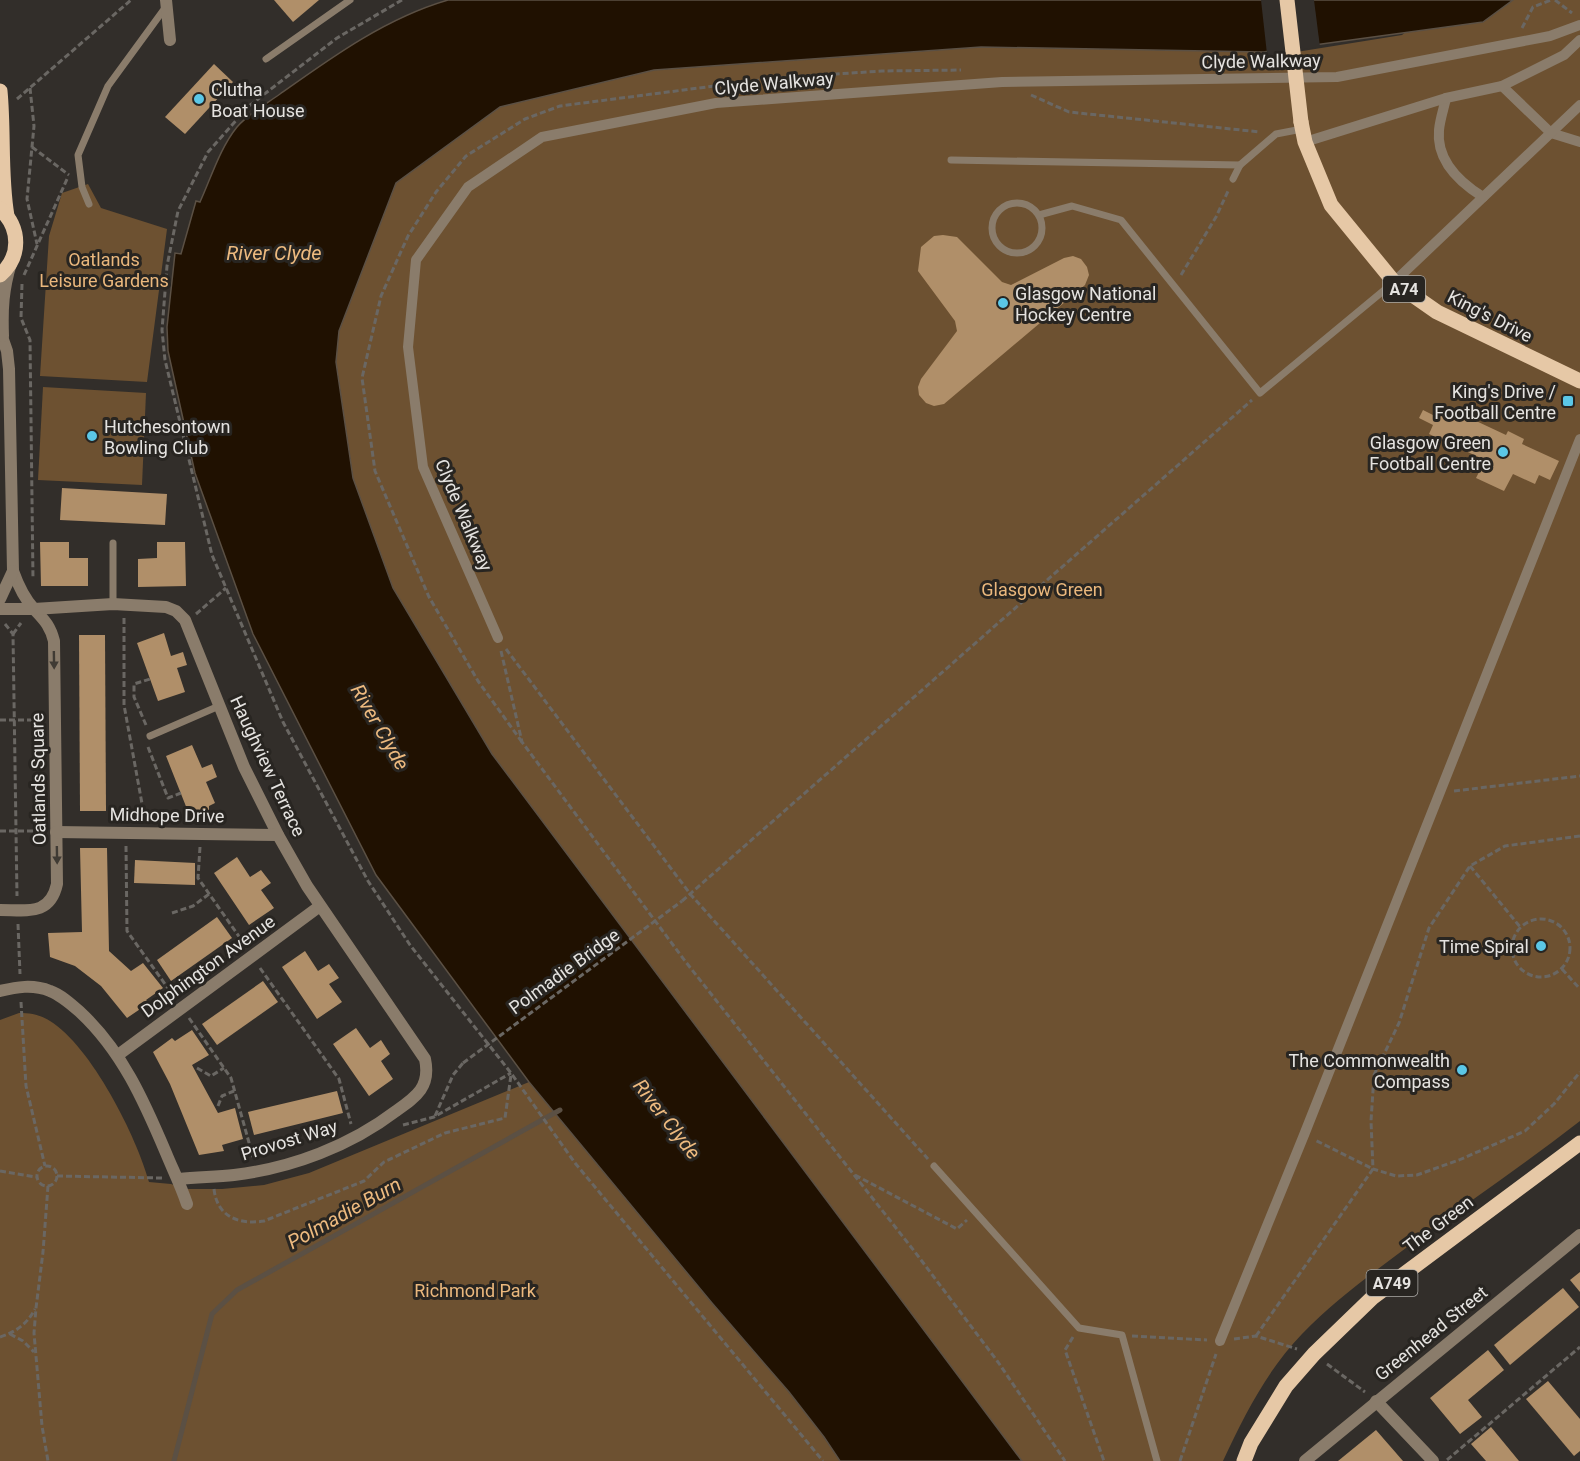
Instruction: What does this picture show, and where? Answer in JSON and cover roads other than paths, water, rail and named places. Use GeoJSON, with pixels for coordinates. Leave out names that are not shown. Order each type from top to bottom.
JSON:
{"type":"FeatureCollection","features":[{"type":"Feature","properties":{"kind":"main road","name":"King's Drive"},"geometry":{"type":"LineString","coordinates":[[1287,0],[1303,131],[1331,205],[1394,282],[1437,312],[1580,381]]}},
{"type":"Feature","properties":{"kind":"main road"},"geometry":{"type":"LineString","coordinates":[[0,91],[4,212],[14,227],[17,241],[12,262],[0,275]]}},
{"type":"Feature","properties":{"kind":"main road","name":"The Green"},"geometry":{"type":"LineString","coordinates":[[1244,1461],[1251,1443],[1286,1386],[1314,1354],[1372,1298],[1580,1143]]}},
{"type":"Feature","properties":{"kind":"street"},"geometry":{"type":"LineString","coordinates":[[166,3],[170,40]]}},
{"type":"Feature","properties":{"kind":"street","name":"Clyde Walkway"},"geometry":{"type":"LineString","coordinates":[[498,638],[423,467],[408,347],[416,260],[468,187],[542,137],[716,103],[764,99],[1002,82],[1337,77],[1550,36],[1580,25]]}},
{"type":"Feature","properties":{"kind":"street"},"geometry":{"type":"LineString","coordinates":[[1303,131],[1502,86],[1564,55],[1580,40]]}},
{"type":"Feature","properties":{"kind":"street"},"geometry":{"type":"LineString","coordinates":[[1502,86],[1551,133],[1580,142]]}},
{"type":"Feature","properties":{"kind":"street"},"geometry":{"type":"LineString","coordinates":[[1446,98],[1438,131],[1442,158],[1465,185],[1483,197]]}},
{"type":"Feature","properties":{"kind":"street"},"geometry":{"type":"LineString","coordinates":[[1394,282],[1580,105]]}},
{"type":"Feature","properties":{"kind":"street"},"geometry":{"type":"LineString","coordinates":[[0,599],[13,571],[6,493],[10,440],[9,369],[1,333],[3,289],[12,262]]}},
{"type":"Feature","properties":{"kind":"street"},"geometry":{"type":"LineString","coordinates":[[1220,1341],[1580,439]]}},
{"type":"Feature","properties":{"kind":"street","name":"Oatlands Square"},"geometry":{"type":"LineString","coordinates":[[0,910],[36,910],[44,907],[55,894],[57,884],[54,640],[48,623],[26,598],[13,571]]}},
{"type":"Feature","properties":{"kind":"street"},"geometry":{"type":"LineString","coordinates":[[0,609],[118,604]]}},
{"type":"Feature","properties":{"kind":"street","name":"Haughview Terrace"},"geometry":{"type":"LineString","coordinates":[[118,604],[166,607],[176,611],[186,622],[244,767],[278,835],[320,906],[419,1049]]}},
{"type":"Feature","properties":{"kind":"street","name":"Midhope Drive"},"geometry":{"type":"LineString","coordinates":[[56,832],[278,835]]}},
{"type":"Feature","properties":{"kind":"street","name":"Dolphington Avenue"},"geometry":{"type":"LineString","coordinates":[[118,1055],[320,906]]}},
{"type":"Feature","properties":{"kind":"street"},"geometry":{"type":"LineString","coordinates":[[0,991],[20,986],[50,990],[69,1002],[102,1034],[118,1055],[144,1100],[188,1204]]}},
{"type":"Feature","properties":{"kind":"street","name":"Provost Way"},"geometry":{"type":"LineString","coordinates":[[179,1179],[237,1175],[315,1155],[356,1138],[408,1103],[422,1089],[427,1071],[419,1049]]}},
{"type":"Feature","properties":{"kind":"street","name":"Greenhead Street"},"geometry":{"type":"LineString","coordinates":[[1305,1461],[1580,1235]]}},
{"type":"Feature","properties":{"kind":"street"},"geometry":{"type":"LineString","coordinates":[[1376,1401],[1433,1461]]}},
{"type":"Feature","properties":{"kind":"lane"},"geometry":{"type":"LineString","coordinates":[[266,59],[350,0]]}},
{"type":"Feature","properties":{"kind":"lane"},"geometry":{"type":"LineString","coordinates":[[89,204],[82,187],[78,155],[108,87],[166,3]]}},
{"type":"Feature","properties":{"kind":"lane"},"geometry":{"type":"LineString","coordinates":[[1233,179],[1240,165],[1276,134],[1303,131]]}},
{"type":"Feature","properties":{"kind":"lane"},"geometry":{"type":"LineString","coordinates":[[951,160],[1240,165]]}},
{"type":"Feature","properties":{"kind":"lane"},"geometry":{"type":"LineString","coordinates":[[1010,204],[1026,204],[1039,215],[1043,231],[1036,246],[1029,251],[1022,253],[1006,251],[994,239],[992,230],[996,214],[1010,204]]}},
{"type":"Feature","properties":{"kind":"lane"},"geometry":{"type":"LineString","coordinates":[[1039,215],[1072,206],[1121,220],[1260,393],[1394,282]]}},
{"type":"Feature","properties":{"kind":"lane"},"geometry":{"type":"LineString","coordinates":[[113,543],[118,604]]}},
{"type":"Feature","properties":{"kind":"lane"},"geometry":{"type":"LineString","coordinates":[[150,736],[219,706]]}},
{"type":"Feature","properties":{"kind":"lane"},"geometry":{"type":"LineString","coordinates":[[934,1166],[1079,1328],[1122,1335],[1158,1461]]}},
{"type":"Feature","properties":{"kind":"water","name":"River Clyde"},"geometry":{"type":"Polygon","coordinates":[[[448,0],[1513,0],[1483,22],[1263,52],[981,47],[654,70],[500,107],[396,183],[339,331],[336,362],[353,478],[393,588],[492,754],[1022,1461],[840,1461],[789,1392],[712,1303],[529,1082],[376,875],[253,634],[195,473],[168,351],[167,327],[175,253],[181,254],[196,201],[200,202],[216,163],[241,122],[319,66],[360,40],[403,17],[448,0]]]}},
{"type":"Feature","properties":{"kind":"waterway","name":"Polmadie Burn"},"geometry":{"type":"LineString","coordinates":[[174,1461],[212,1314],[237,1290],[560,1110]]}},
{"type":"Feature","properties":{"kind":"place","name":"Clutha Boat House"},"geometry":{"type":"Point","coordinates":[199,99]}},
{"type":"Feature","properties":{"kind":"place","name":"Glasgow National Hockey Centre"},"geometry":{"type":"Point","coordinates":[1003,303]}},
{"type":"Feature","properties":{"kind":"place","name":"King's Drive / Football Centre"},"geometry":{"type":"Point","coordinates":[1568,401]}},
{"type":"Feature","properties":{"kind":"place","name":"Hutchesontown Bowling Club"},"geometry":{"type":"Point","coordinates":[92,436]}},
{"type":"Feature","properties":{"kind":"place","name":"Glasgow Green Football Centre"},"geometry":{"type":"Point","coordinates":[1503,452]}},
{"type":"Feature","properties":{"kind":"place","name":"Time Spiral"},"geometry":{"type":"Point","coordinates":[1541,946]}},
{"type":"Feature","properties":{"kind":"place","name":"The Commonwealth Compass"},"geometry":{"type":"Point","coordinates":[1462,1070]}},
{"type":"Feature","properties":{"kind":"park label","name":"Oatlands Leisure Gardens"},"geometry":{"type":"Point","coordinates":[104,269]}},
{"type":"Feature","properties":{"kind":"park label","name":"Glasgow Green"},"geometry":{"type":"Point","coordinates":[1042,589]}},
{"type":"Feature","properties":{"kind":"park label","name":"Richmond Park"},"geometry":{"type":"Point","coordinates":[475,1290]}}]}
